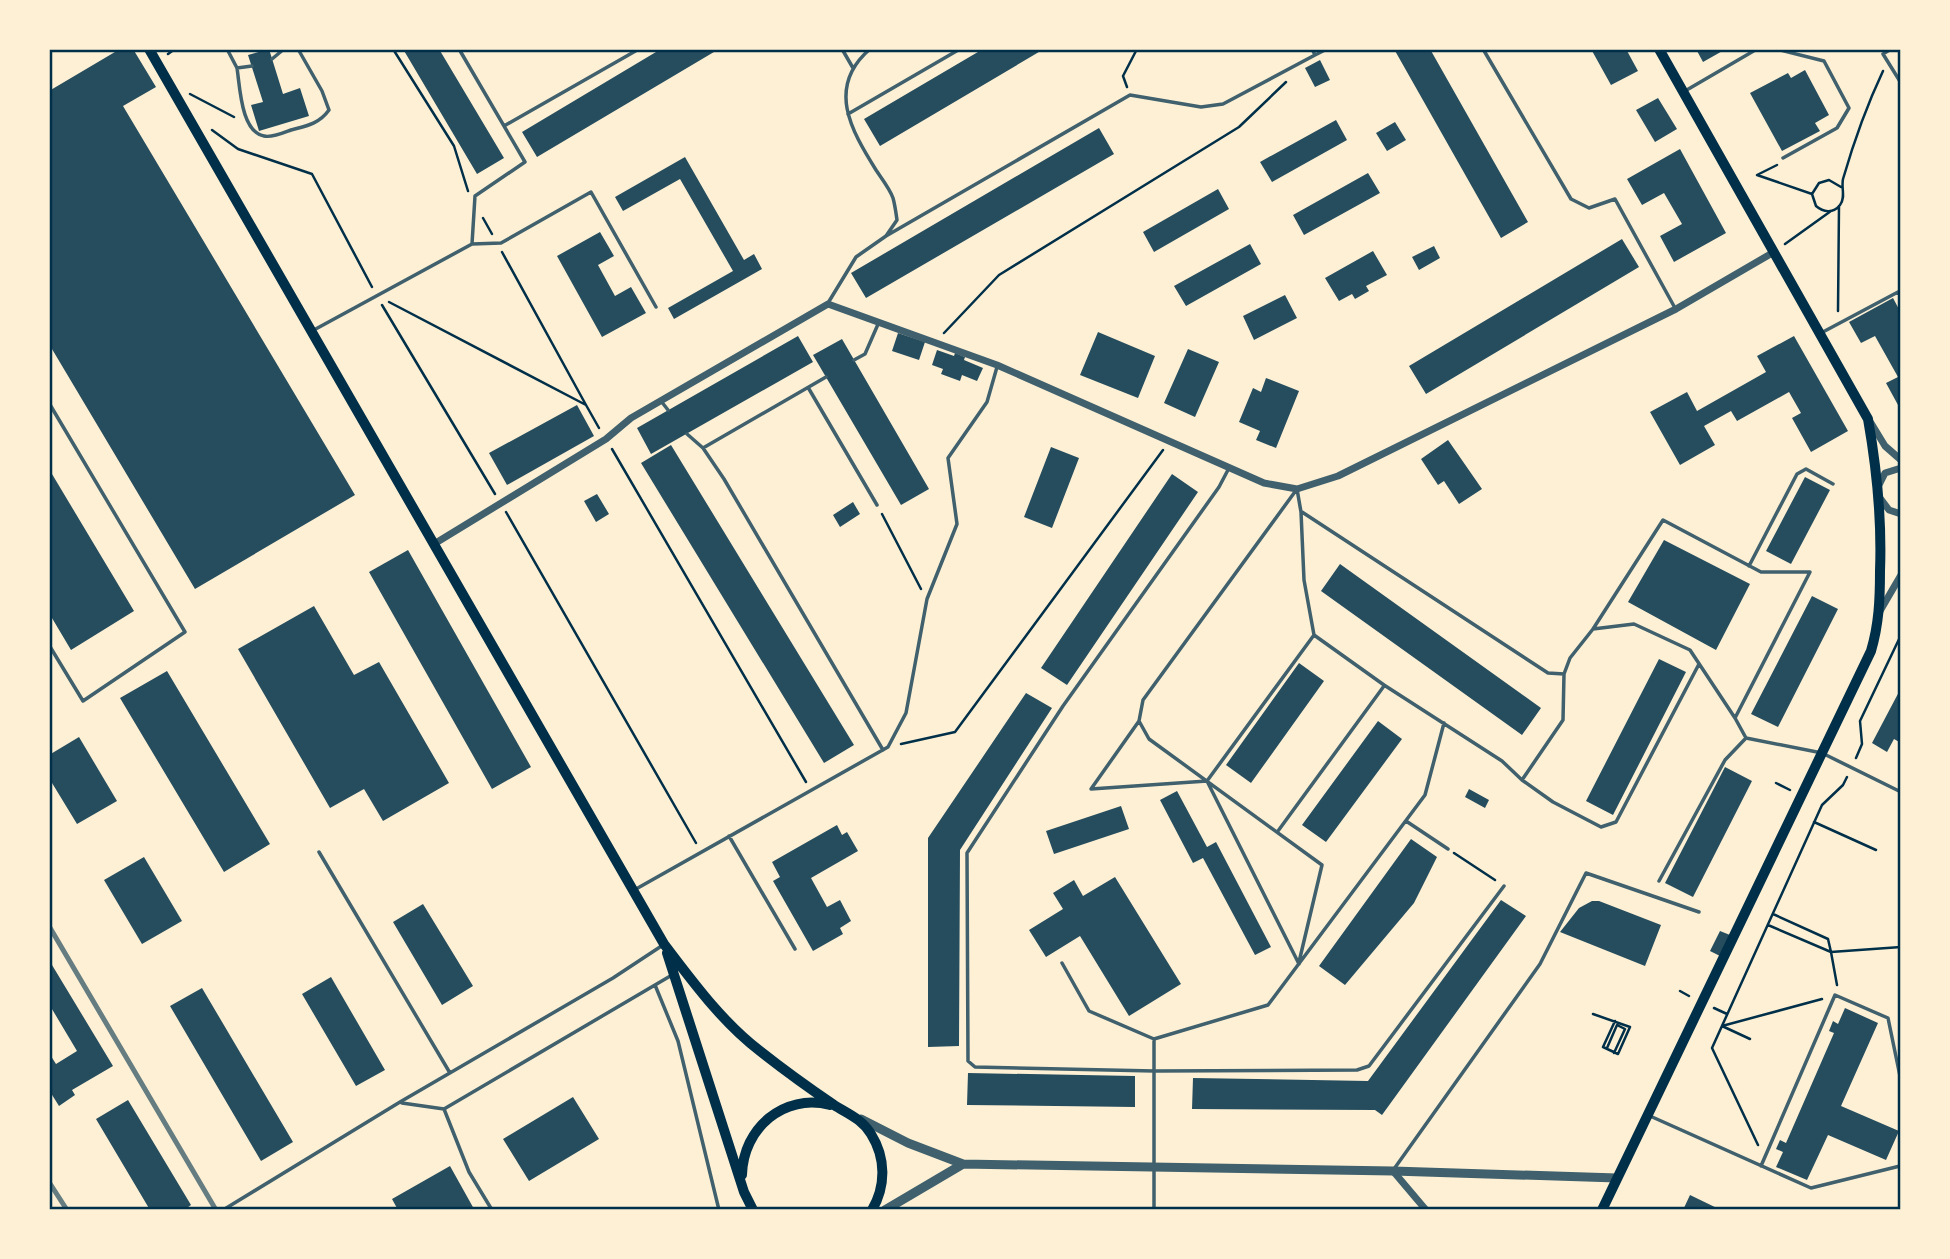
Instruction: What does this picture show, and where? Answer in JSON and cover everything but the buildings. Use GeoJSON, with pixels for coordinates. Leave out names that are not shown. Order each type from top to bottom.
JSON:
{"type":"FeatureCollection","features":[{"type":"Feature","properties":{"kind":"main road"},"geometry":{"type":"LineString","coordinates":[[1602,1210],[1871,651],[1880,612],[1882,526],[1868,418],[1659,49]]}},
{"type":"Feature","properties":{"kind":"main road"},"geometry":{"type":"LineString","coordinates":[[152,53],[664,944],[709,1003],[758,1050],[836,1106],[856,1117],[870,1132],[879,1149],[883,1169],[881,1189],[872,1210]]}},
{"type":"Feature","properties":{"kind":"main road"},"geometry":{"type":"LineString","coordinates":[[664,944],[751,1210]]}},
{"type":"Feature","properties":{"kind":"main road"},"geometry":{"type":"LineString","coordinates":[[744,1192],[744,1157],[759,1126],[781,1109],[794,1104],[816,1102],[836,1106]]}},
{"type":"Feature","properties":{"kind":"street"},"geometry":{"type":"LineString","coordinates":[[434,544],[606,439],[631,418],[828,304],[997,365],[1264,483],[1297,489],[1338,476],[1676,309],[1774,253]]}},
{"type":"Feature","properties":{"kind":"street"},"geometry":{"type":"LineString","coordinates":[[1868,418],[1885,446],[1901,460]]}},
{"type":"Feature","properties":{"kind":"street"},"geometry":{"type":"LineString","coordinates":[[1901,468],[1885,473],[1879,492],[1889,510],[1901,514]]}},
{"type":"Feature","properties":{"kind":"street"},"geometry":{"type":"LineString","coordinates":[[1880,612],[1901,575]]}},
{"type":"Feature","properties":{"kind":"street"},"geometry":{"type":"LineString","coordinates":[[856,1117],[908,1143],[963,1164],[1393,1171],[1617,1178]]}},
{"type":"Feature","properties":{"kind":"street"},"geometry":{"type":"LineString","coordinates":[[885,1210],[963,1164]]}},
{"type":"Feature","properties":{"kind":"street"},"geometry":{"type":"LineString","coordinates":[[1393,1171],[1426,1210]]}},
{"type":"Feature","properties":{"kind":"lane"},"geometry":{"type":"LineString","coordinates":[[227,49],[237,68],[245,117],[253,132],[264,136],[278,135],[321,121],[329,110],[322,91],[298,49]]}},
{"type":"Feature","properties":{"kind":"lane"},"geometry":{"type":"LineString","coordinates":[[272,60],[284,49]]}},
{"type":"Feature","properties":{"kind":"lane"},"geometry":{"type":"LineString","coordinates":[[459,49],[525,162],[475,196],[472,244]]}},
{"type":"Feature","properties":{"kind":"lane"},"geometry":{"type":"LineString","coordinates":[[504,126],[639,49]]}},
{"type":"Feature","properties":{"kind":"lane"},"geometry":{"type":"LineString","coordinates":[[842,49],[853,68]]}},
{"type":"Feature","properties":{"kind":"lane"},"geometry":{"type":"LineString","coordinates":[[870,49],[860,58],[847,78],[845,105],[854,132],[893,197],[897,220],[886,236]]}},
{"type":"Feature","properties":{"kind":"lane"},"geometry":{"type":"LineString","coordinates":[[848,114],[960,49]]}},
{"type":"Feature","properties":{"kind":"lane"},"geometry":{"type":"LineString","coordinates":[[1312,49],[1315,55]]}},
{"type":"Feature","properties":{"kind":"lane"},"geometry":{"type":"LineString","coordinates":[[828,304],[856,257],[886,236],[1130,95],[1201,107],[1223,104],[1327,49]]}},
{"type":"Feature","properties":{"kind":"lane"},"geometry":{"type":"LineString","coordinates":[[1483,49],[1571,199],[1589,208],[1615,199],[1676,309]]}},
{"type":"Feature","properties":{"kind":"lane"},"geometry":{"type":"LineString","coordinates":[[1683,92],[1757,49]]}},
{"type":"Feature","properties":{"kind":"lane"},"geometry":{"type":"LineString","coordinates":[[1776,49],[1824,61],[1849,108],[1837,128],[1783,158]]}},
{"type":"Feature","properties":{"kind":"lane"},"geometry":{"type":"LineString","coordinates":[[1891,49],[1883,54],[1901,83]]}},
{"type":"Feature","properties":{"kind":"lane"},"geometry":{"type":"LineString","coordinates":[[237,68],[252,66]]}},
{"type":"Feature","properties":{"kind":"lane"},"geometry":{"type":"LineString","coordinates":[[311,331],[472,244],[501,243],[591,192],[656,307]]}},
{"type":"Feature","properties":{"kind":"lane"},"geometry":{"type":"LineString","coordinates":[[1820,334],[1898,292],[1901,296]]}},
{"type":"Feature","properties":{"kind":"lane"},"geometry":{"type":"LineString","coordinates":[[854,360],[865,354],[880,322]]}},
{"type":"Feature","properties":{"kind":"lane"},"geometry":{"type":"LineString","coordinates":[[634,890],[885,749],[906,713],[927,599],[957,524],[948,458],[987,402],[997,365]]}},
{"type":"Feature","properties":{"kind":"lane"},"geometry":{"type":"LineString","coordinates":[[703,448],[826,377]]}},
{"type":"Feature","properties":{"kind":"lane"},"geometry":{"type":"LineString","coordinates":[[808,388],[877,505]]}},
{"type":"Feature","properties":{"kind":"lane"},"geometry":{"type":"LineString","coordinates":[[661,401],[668,410]]}},
{"type":"Feature","properties":{"kind":"lane"},"geometry":{"type":"LineString","coordinates":[[49,403],[185,632],[83,701],[49,645]]}},
{"type":"Feature","properties":{"kind":"lane"},"geometry":{"type":"LineString","coordinates":[[687,434],[703,448],[724,479],[885,749]]}},
{"type":"Feature","properties":{"kind":"lane"},"geometry":{"type":"LineString","coordinates":[[1229,468],[1219,487],[1063,706],[967,853],[968,1061],[975,1068],[1154,1072],[1357,1070],[1369,1066],[1504,886]]}},
{"type":"Feature","properties":{"kind":"lane"},"geometry":{"type":"LineString","coordinates":[[1749,566],[1797,474],[1806,469],[1833,484]]}},
{"type":"Feature","properties":{"kind":"lane"},"geometry":{"type":"LineString","coordinates":[[1297,489],[1301,512],[1304,580],[1314,635],[1384,685],[1502,761],[1522,780],[1553,802],[1601,827],[1616,822],[1699,664]]}},
{"type":"Feature","properties":{"kind":"lane"},"geometry":{"type":"LineString","coordinates":[[1297,489],[1143,700],[1139,721],[1091,789],[1207,781],[1314,635]]}},
{"type":"Feature","properties":{"kind":"lane"},"geometry":{"type":"LineString","coordinates":[[1301,512],[1548,673],[1564,674]]}},
{"type":"Feature","properties":{"kind":"lane"},"geometry":{"type":"LineString","coordinates":[[1522,780],[1563,720],[1564,674],[1570,658],[1593,629],[1663,520],[1761,572],[1810,572],[1735,718]]}},
{"type":"Feature","properties":{"kind":"lane"},"geometry":{"type":"LineString","coordinates":[[1593,629],[1634,624],[1690,650],[1746,738]]}},
{"type":"Feature","properties":{"kind":"lane"},"geometry":{"type":"LineString","coordinates":[[1278,831],[1384,685]]}},
{"type":"Feature","properties":{"kind":"lane"},"geometry":{"type":"LineString","coordinates":[[1139,721],[1149,739],[1322,865],[1299,964]]}},
{"type":"Feature","properties":{"kind":"lane"},"geometry":{"type":"LineString","coordinates":[[1062,963],[1089,1011],[1154,1039],[1268,1005],[1425,795],[1444,723]]}},
{"type":"Feature","properties":{"kind":"lane"},"geometry":{"type":"LineString","coordinates":[[1746,738],[1822,753],[1901,792]]}},
{"type":"Feature","properties":{"kind":"lane"},"geometry":{"type":"LineString","coordinates":[[1659,881],[1725,760],[1746,738]]}},
{"type":"Feature","properties":{"kind":"lane"},"geometry":{"type":"LineString","coordinates":[[1207,781],[1299,964]]}},
{"type":"Feature","properties":{"kind":"lane"},"geometry":{"type":"LineString","coordinates":[[1406,821],[1448,849]]}},
{"type":"Feature","properties":{"kind":"lane"},"geometry":{"type":"LineString","coordinates":[[729,836],[795,948]]}},
{"type":"Feature","properties":{"kind":"lane"},"geometry":{"type":"LineString","coordinates":[[320,852],[450,1073]]}},
{"type":"Feature","properties":{"kind":"lane"},"geometry":{"type":"LineString","coordinates":[[1393,1171],[1541,964],[1586,873],[1699,912]]}},
{"type":"Feature","properties":{"kind":"lane"},"geometry":{"type":"LineString","coordinates":[[223,1210],[400,1102],[613,978],[664,944]]}},
{"type":"Feature","properties":{"kind":"lane"},"geometry":{"type":"LineString","coordinates":[[400,1102],[444,1110],[674,974]]}},
{"type":"Feature","properties":{"kind":"lane"},"geometry":{"type":"LineString","coordinates":[[655,985],[678,1041],[719,1210]]}},
{"type":"Feature","properties":{"kind":"lane"},"geometry":{"type":"LineString","coordinates":[[1761,1166],[1835,995],[1888,1018],[1901,1081]]}},
{"type":"Feature","properties":{"kind":"lane"},"geometry":{"type":"LineString","coordinates":[[1154,1039],[1154,1210]]}},
{"type":"Feature","properties":{"kind":"lane"},"geometry":{"type":"LineString","coordinates":[[444,1110],[469,1172],[492,1210]]}},
{"type":"Feature","properties":{"kind":"lane"},"geometry":{"type":"LineString","coordinates":[[1648,1115],[1811,1188],[1900,1166],[1901,1163]]}},
{"type":"Feature","properties":{"kind":"path"},"geometry":{"type":"LineString","coordinates":[[152,53],[175,49]]}},
{"type":"Feature","properties":{"kind":"path"},"geometry":{"type":"LineString","coordinates":[[393,49],[454,146],[464,183],[586,405],[811,790]]}},
{"type":"Feature","properties":{"kind":"path"},"geometry":{"type":"LineString","coordinates":[[1130,95],[1123,76],[1137,49]]}},
{"type":"Feature","properties":{"kind":"path"},"geometry":{"type":"LineString","coordinates":[[1838,324],[1839,206],[1843,196],[1841,187],[1862,116],[1888,61]]}},
{"type":"Feature","properties":{"kind":"path"},"geometry":{"type":"LineString","coordinates":[[936,342],[999,275],[1239,127],[1287,82]]}},
{"type":"Feature","properties":{"kind":"path"},"geometry":{"type":"LineString","coordinates":[[192,101],[186,91],[234,117],[245,117]]}},
{"type":"Feature","properties":{"kind":"path"},"geometry":{"type":"LineString","coordinates":[[210,128],[238,149],[312,174],[377,295],[501,503],[701,852]]}},
{"type":"Feature","properties":{"kind":"path"},"geometry":{"type":"LineString","coordinates":[[1831,211],[1816,206],[1812,198],[1813,190],[1819,183],[1829,180],[1841,187]]}},
{"type":"Feature","properties":{"kind":"path"},"geometry":{"type":"LineString","coordinates":[[1774,253],[1839,206]]}},
{"type":"Feature","properties":{"kind":"path"},"geometry":{"type":"LineString","coordinates":[[377,295],[586,405]]}},
{"type":"Feature","properties":{"kind":"path"},"geometry":{"type":"LineString","coordinates":[[885,749],[955,732],[1169,441]]}},
{"type":"Feature","properties":{"kind":"path"},"geometry":{"type":"LineString","coordinates":[[877,505],[927,599]]}},
{"type":"Feature","properties":{"kind":"path"},"geometry":{"type":"LineString","coordinates":[[1764,1158],[1712,1048],[1822,805],[1843,785],[1852,768],[1862,744],[1860,721],[1901,635]]}},
{"type":"Feature","properties":{"kind":"path"},"geometry":{"type":"LineString","coordinates":[[1814,822],[1876,850]]}},
{"type":"Feature","properties":{"kind":"path"},"geometry":{"type":"LineString","coordinates":[[1448,849],[1504,886]]}},
{"type":"Feature","properties":{"kind":"path"},"geometry":{"type":"LineString","coordinates":[[1722,1026],[1835,995],[1838,990],[1828,939],[1773,915]]}},
{"type":"Feature","properties":{"kind":"path"},"geometry":{"type":"LineString","coordinates":[[1768,925],[1830,952],[1901,947]]}},
{"type":"Feature","properties":{"kind":"path"},"geometry":{"type":"LineString","coordinates":[[1593,1014],[1615,1021],[1630,1027],[1618,1054],[1603,1048],[1615,1021]]}},
{"type":"Feature","properties":{"kind":"path"},"geometry":{"type":"LineString","coordinates":[[1606,1049],[1617,1025],[1625,1029],[1615,1053]]}},
{"type":"Feature","properties":{"kind":"path"},"geometry":{"type":"LineString","coordinates":[[1722,1026],[1750,1039]]}},
{"type":"Feature","properties":{"kind":"railway"},"geometry":{"type":"LineString","coordinates":[[49,926],[216,1210]]}},
{"type":"Feature","properties":{"kind":"railway"},"geometry":{"type":"LineString","coordinates":[[49,1182],[67,1210]]}}]}
